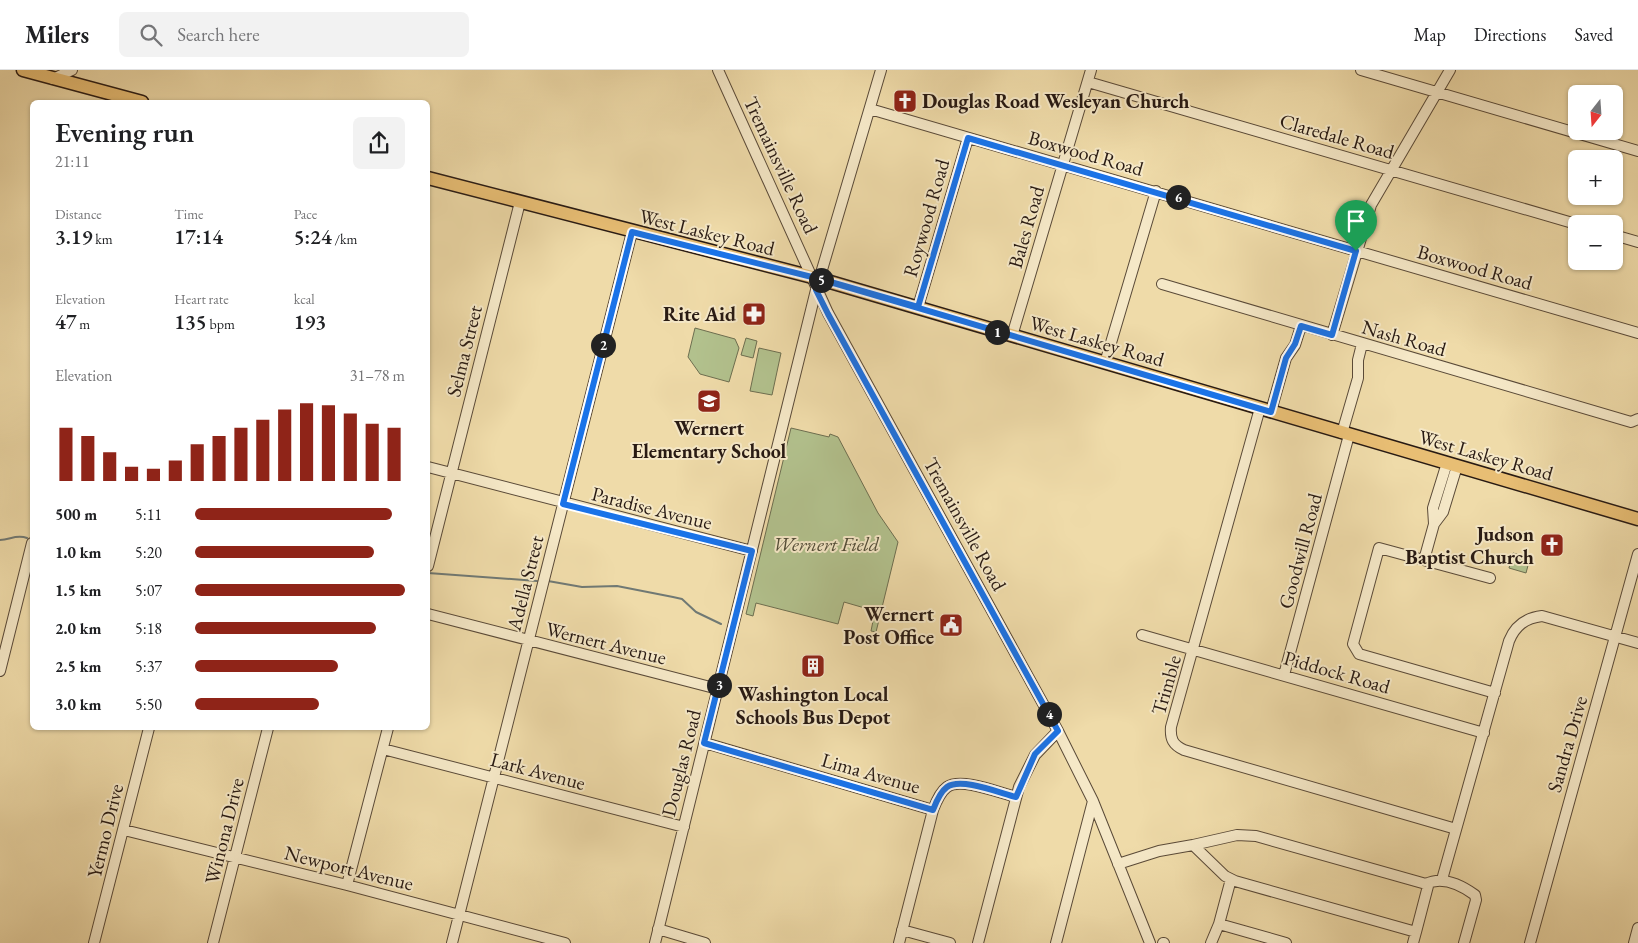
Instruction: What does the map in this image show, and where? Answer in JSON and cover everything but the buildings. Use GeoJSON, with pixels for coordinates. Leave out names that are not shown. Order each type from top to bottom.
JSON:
{"type":"FeatureCollection","features":[{"type":"Feature","properties":{"kind":"main road"},"geometry":{"type":"LineString","coordinates":[[23,70],[134,100]]}},
{"type":"Feature","properties":{"kind":"main road","name":"West Laskey Road"},"geometry":{"type":"LineString","coordinates":[[430,179],[816,282],[918,307],[1638,519]]}},
{"type":"Feature","properties":{"kind":"street"},"geometry":{"type":"LineString","coordinates":[[53,79],[72,70]]}},
{"type":"Feature","properties":{"kind":"street","name":"Tremainsville Road"},"geometry":{"type":"LineString","coordinates":[[718,70],[816,282],[1058,731],[1093,801],[1150,943]]}},
{"type":"Feature","properties":{"kind":"street","name":"Douglas Road"},"geometry":{"type":"LineString","coordinates":[[655,943],[816,282],[881,70]]}},
{"type":"Feature","properties":{"kind":"street","name":"Bales Road"},"geometry":{"type":"LineString","coordinates":[[1012,336],[1091,70]]}},
{"type":"Feature","properties":{"kind":"street"},"geometry":{"type":"LineString","coordinates":[[1361,70],[1638,151]]}},
{"type":"Feature","properties":{"kind":"street"},"geometry":{"type":"LineString","coordinates":[[1332,335],[1371,205],[1450,70]]}},
{"type":"Feature","properties":{"kind":"street","name":"Claredale Road"},"geometry":{"type":"LineString","coordinates":[[1088,82],[1568,222]]}},
{"type":"Feature","properties":{"kind":"street","name":"Boxwood Road"},"geometry":{"type":"LineString","coordinates":[[870,109],[1638,333]]}},
{"type":"Feature","properties":{"kind":"street","name":"Roywood Road"},"geometry":{"type":"LineString","coordinates":[[918,307],[968,138]]}},
{"type":"Feature","properties":{"kind":"street"},"geometry":{"type":"LineString","coordinates":[[1105,363],[1156,191]]}},
{"type":"Feature","properties":{"kind":"street","name":"Selma Street"},"geometry":{"type":"LineString","coordinates":[[430,558],[520,202]]}},
{"type":"Feature","properties":{"kind":"street","name":"Adella Street"},"geometry":{"type":"LineString","coordinates":[[452,943],[632,232]]}},
{"type":"Feature","properties":{"kind":"street"},"geometry":{"type":"LineString","coordinates":[[1623,238],[1638,242]]}},
{"type":"Feature","properties":{"kind":"street","name":"Nash Road"},"geometry":{"type":"LineString","coordinates":[[1162,284],[1631,422],[1638,420]]}},
{"type":"Feature","properties":{"kind":"street","name":"Trimble"},"geometry":{"type":"LineString","coordinates":[[1301,326],[1295,344],[1286,358],[1265,410],[1170,735],[1176,746],[1456,829]]}},
{"type":"Feature","properties":{"kind":"street","name":"Goodwill Road"},"geometry":{"type":"LineString","coordinates":[[1284,675],[1346,434],[1358,378],[1358,360],[1362,344]]}},
{"type":"Feature","properties":{"kind":"street"},"geometry":{"type":"LineString","coordinates":[[1424,560],[1434,524],[1433,508],[1452,464]]}},
{"type":"Feature","properties":{"kind":"street","name":"Paradise Avenue"},"geometry":{"type":"LineString","coordinates":[[430,468],[563,504],[752,551]]}},
{"type":"Feature","properties":{"kind":"street"},"geometry":{"type":"LineString","coordinates":[[1490,578],[1380,548],[1353,644],[1359,654],[1495,693]]}},
{"type":"Feature","properties":{"kind":"street"},"geometry":{"type":"LineString","coordinates":[[0,671],[30,551]]}},
{"type":"Feature","properties":{"kind":"street","name":"Sandra Drive"},"geometry":{"type":"LineString","coordinates":[[1530,943],[1638,554]]}},
{"type":"Feature","properties":{"kind":"street","name":"Wernert Avenue"},"geometry":{"type":"LineString","coordinates":[[430,615],[529,642],[718,689]]}},
{"type":"Feature","properties":{"kind":"street"},"geometry":{"type":"LineString","coordinates":[[1443,876],[1511,636],[1518,626],[1532,618],[1553,618],[1638,643]]}},
{"type":"Feature","properties":{"kind":"street","name":"Piddock Road"},"geometry":{"type":"LineString","coordinates":[[1142,635],[1484,733]]}},
{"type":"Feature","properties":{"kind":"street","name":"Yermo Drive"},"geometry":{"type":"LineString","coordinates":[[94,943],[149,730]]}},
{"type":"Feature","properties":{"kind":"street","name":"Winona Drive"},"geometry":{"type":"LineString","coordinates":[[213,943],[267,730]]}},
{"type":"Feature","properties":{"kind":"street"},"geometry":{"type":"LineString","coordinates":[[347,884],[388,730]]}},
{"type":"Feature","properties":{"kind":"street"},"geometry":{"type":"LineString","coordinates":[[978,943],[1016,797],[1035,754],[1058,731]]}},
{"type":"Feature","properties":{"kind":"street","name":"Lima Avenue"},"geometry":{"type":"LineString","coordinates":[[704,743],[933,810],[938,797],[947,787],[956,783],[967,784],[1016,797]]}},
{"type":"Feature","properties":{"kind":"street","name":"Lark Avenue"},"geometry":{"type":"LineString","coordinates":[[383,749],[684,827]]}},
{"type":"Feature","properties":{"kind":"street"},"geometry":{"type":"LineString","coordinates":[[1056,943],[1093,801]]}},
{"type":"Feature","properties":{"kind":"street"},"geometry":{"type":"LineString","coordinates":[[899,943],[933,810]]}},
{"type":"Feature","properties":{"kind":"street","name":"Newport Avenue"},"geometry":{"type":"LineString","coordinates":[[124,830],[347,884],[565,943]]}},
{"type":"Feature","properties":{"kind":"street"},"geometry":{"type":"LineString","coordinates":[[1118,864],[1159,851],[1193,845],[1203,841],[1246,835],[1426,884],[1434,880],[1445,881],[1466,889],[1475,894],[1476,900],[1464,943]]}},
{"type":"Feature","properties":{"kind":"street"},"geometry":{"type":"LineString","coordinates":[[1193,845],[1231,879],[1416,932]]}},
{"type":"Feature","properties":{"kind":"street"},"geometry":{"type":"LineString","coordinates":[[1212,943],[1231,879]]}},
{"type":"Feature","properties":{"kind":"street"},"geometry":{"type":"LineString","coordinates":[[1413,943],[1428,886],[1426,884]]}},
{"type":"Feature","properties":{"kind":"street"},"geometry":{"type":"LineString","coordinates":[[1219,924],[1286,943]]}},
{"type":"Feature","properties":{"kind":"street"},"geometry":{"type":"LineString","coordinates":[[1634,943],[1638,928]]}},
{"type":"Feature","properties":{"kind":"street"},"geometry":{"type":"LineString","coordinates":[[658,929],[705,943]]}},
{"type":"Feature","properties":{"kind":"street"},"geometry":{"type":"LineString","coordinates":[[902,930],[950,943]]}},
{"type":"Feature","properties":{"kind":"green space"},"geometry":{"type":"Polygon","coordinates":[[[695,328],[735,339],[739,348],[729,382],[700,374],[688,357],[695,328]]]}},
{"type":"Feature","properties":{"kind":"green space"},"geometry":{"type":"Polygon","coordinates":[[[746,338],[757,341],[753,358],[741,355],[746,338]]]}},
{"type":"Feature","properties":{"kind":"green space"},"geometry":{"type":"Polygon","coordinates":[[[759,348],[781,353],[772,395],[750,391],[759,348]]]}},
{"type":"Feature","properties":{"kind":"green space","name":"Wernert Field"},"geometry":{"type":"Polygon","coordinates":[[[791,428],[829,437],[830,434],[838,437],[878,513],[898,542],[876,632],[871,631],[875,611],[844,602],[838,624],[756,603],[753,616],[746,614],[791,428]]]}},
{"type":"Feature","properties":{"kind":"green space"},"geometry":{"type":"Polygon","coordinates":[[[1513,553],[1530,558],[1526,573],[1509,568],[1513,553]]]}},
{"type":"Feature","properties":{"kind":"waterway"},"geometry":{"type":"LineString","coordinates":[[0,540],[20,537],[27,538]]}},
{"type":"Feature","properties":{"kind":"waterway"},"geometry":{"type":"LineString","coordinates":[[430,573],[537,581]]}},
{"type":"Feature","properties":{"kind":"waterway"},"geometry":{"type":"LineString","coordinates":[[548,581],[582,587],[617,586],[682,599],[696,612],[721,624]]}},
{"type":"Feature","properties":{"kind":"place","name":"Douglas Road Wesleyan Church"},"geometry":{"type":"Point","coordinates":[905,101]}},
{"type":"Feature","properties":{"kind":"place","name":"Rite Aid"},"geometry":{"type":"Point","coordinates":[754,314]}},
{"type":"Feature","properties":{"kind":"place","name":"Wernert Elementary School"},"geometry":{"type":"Point","coordinates":[709,401]}},
{"type":"Feature","properties":{"kind":"place","name":"Judson Baptist Church"},"geometry":{"type":"Point","coordinates":[1552,545]}},
{"type":"Feature","properties":{"kind":"place","name":"Wernert Post Office"},"geometry":{"type":"Point","coordinates":[951,625]}},
{"type":"Feature","properties":{"kind":"place","name":"Washington Local Schools Bus Depot"},"geometry":{"type":"Point","coordinates":[813,666]}},
{"type":"Feature","properties":{"kind":"route"},"geometry":{"type":"LineString","coordinates":[[1356,251],[1156,191],[968,138],[918,307],[857,290],[820,279],[816,290],[828,314],[1058,731],[1035,754],[1016,797],[967,784],[956,783],[947,787],[938,797],[933,810],[704,743],[752,551],[563,504],[632,232],[820,279],[918,307],[1271,412],[1286,358],[1295,344],[1301,326],[1332,335],[1356,251]]}}]}
